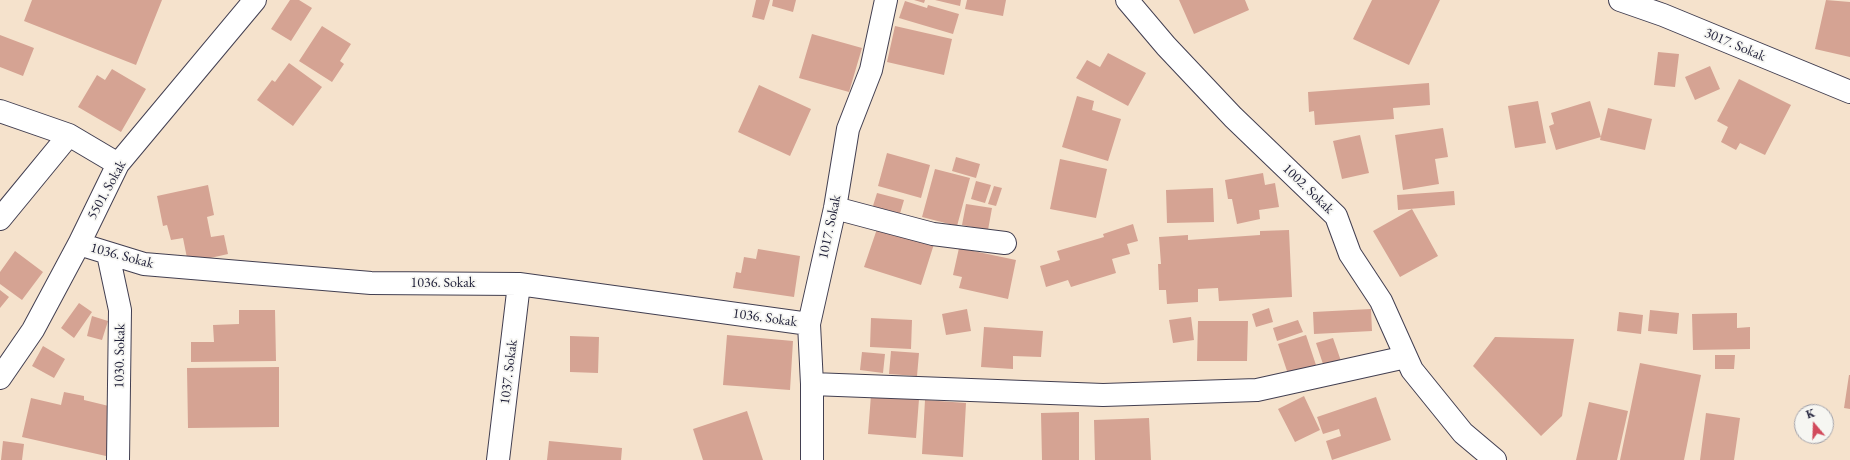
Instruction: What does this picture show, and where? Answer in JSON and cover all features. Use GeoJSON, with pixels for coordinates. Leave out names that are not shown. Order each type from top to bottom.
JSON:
{"type":"FeatureCollection","features":[{"type":"Feature","properties":{"kind":"street","name":"5501. Sokak"},"geometry":{"type":"LineString","coordinates":[[0,378],[33,330],[79,244],[118,164],[255,0]]}},
{"type":"Feature","properties":{"kind":"street","name":"1017. Sokak"},"geometry":{"type":"LineString","coordinates":[[812,460],[812,384],[809,324],[835,208],[848,129],[871,70],[886,0]]}},
{"type":"Feature","properties":{"kind":"street","name":"1002. Sokak"},"geometry":{"type":"LineString","coordinates":[[1127,0],[1166,46],[1233,117],[1336,216],[1350,254],[1381,300],[1412,370],[1463,433],[1495,460]]}},
{"type":"Feature","properties":{"kind":"street","name":"3017. Sokak"},"geometry":{"type":"LineString","coordinates":[[1620,0],[1663,15],[1850,92]]}},
{"type":"Feature","properties":{"kind":"street"},"geometry":{"type":"LineString","coordinates":[[0,111],[69,136],[118,164]]}},
{"type":"Feature","properties":{"kind":"street"},"geometry":{"type":"LineString","coordinates":[[0,219],[69,136]]}},
{"type":"Feature","properties":{"kind":"street"},"geometry":{"type":"LineString","coordinates":[[835,208],[933,234],[1005,243]]}},
{"type":"Feature","properties":{"kind":"street","name":"1036. Sokak"},"geometry":{"type":"LineString","coordinates":[[79,244],[144,264],[371,283],[519,284],[809,324]]}},
{"type":"Feature","properties":{"kind":"street","name":"1030. Sokak"},"geometry":{"type":"LineString","coordinates":[[108,254],[120,310],[118,460]]}},
{"type":"Feature","properties":{"kind":"street","name":"1037. Sokak"},"geometry":{"type":"LineString","coordinates":[[498,460],[519,284]]}},
{"type":"Feature","properties":{"kind":"street"},"geometry":{"type":"LineString","coordinates":[[812,384],[1103,395],[1257,390],[1406,357]]}},
{"type":"Feature","properties":{"kind":"building"},"geometry":{"type":"Polygon","coordinates":[[[32,0],[162,0],[136,65],[24,21],[32,0]]]}},
{"type":"Feature","properties":{"kind":"building"},"geometry":{"type":"Polygon","coordinates":[[[290,0],[299,0],[312,8],[291,41],[271,29],[290,0]]]}},
{"type":"Feature","properties":{"kind":"building"},"geometry":{"type":"Polygon","coordinates":[[[756,0],[770,0],[764,20],[752,17],[756,0]]]}},
{"type":"Feature","properties":{"kind":"building"},"geometry":{"type":"Polygon","coordinates":[[[773,0],[796,0],[793,12],[772,6],[773,0]]]}},
{"type":"Feature","properties":{"kind":"building"},"geometry":{"type":"Polygon","coordinates":[[[914,0],[925,0],[924,3],[914,0]]]}},
{"type":"Feature","properties":{"kind":"building"},"geometry":{"type":"Polygon","coordinates":[[[935,0],[961,0],[960,6],[935,0]]]}},
{"type":"Feature","properties":{"kind":"building"},"geometry":{"type":"Polygon","coordinates":[[[967,0],[1006,0],[1003,16],[965,9],[967,0]]]}},
{"type":"Feature","properties":{"kind":"building"},"geometry":{"type":"Polygon","coordinates":[[[1179,0],[1245,0],[1249,10],[1194,34],[1179,0]]]}},
{"type":"Feature","properties":{"kind":"building"},"geometry":{"type":"Polygon","coordinates":[[[1372,0],[1440,0],[1409,65],[1353,39],[1372,0]]]}},
{"type":"Feature","properties":{"kind":"building"},"geometry":{"type":"Polygon","coordinates":[[[1826,0],[1850,2],[1850,57],[1815,49],[1826,0]]]}},
{"type":"Feature","properties":{"kind":"building"},"geometry":{"type":"Polygon","coordinates":[[[905,1],[927,8],[928,5],[959,14],[953,34],[899,18],[905,1]]]}},
{"type":"Feature","properties":{"kind":"building"},"geometry":{"type":"Polygon","coordinates":[[[322,26],[351,44],[340,61],[344,64],[332,82],[299,61],[322,26]]]}},
{"type":"Feature","properties":{"kind":"building"},"geometry":{"type":"Polygon","coordinates":[[[895,26],[952,39],[944,75],[887,62],[895,26]]]}},
{"type":"Feature","properties":{"kind":"building"},"geometry":{"type":"Polygon","coordinates":[[[812,34],[862,48],[849,92],[799,78],[812,34]]]}},
{"type":"Feature","properties":{"kind":"building"},"geometry":{"type":"Polygon","coordinates":[[[0,35],[34,48],[23,76],[0,67],[0,35]]]}},
{"type":"Feature","properties":{"kind":"building"},"geometry":{"type":"Polygon","coordinates":[[[1658,52],[1679,54],[1675,87],[1654,85],[1658,52]]]}},
{"type":"Feature","properties":{"kind":"building"},"geometry":{"type":"Polygon","coordinates":[[[1108,53],[1146,73],[1128,106],[1076,78],[1087,60],[1100,67],[1108,53]]]}},
{"type":"Feature","properties":{"kind":"building"},"geometry":{"type":"Polygon","coordinates":[[[289,63],[322,87],[293,126],[257,100],[272,80],[275,82],[289,63]]]}},
{"type":"Feature","properties":{"kind":"building"},"geometry":{"type":"Polygon","coordinates":[[[1710,66],[1720,89],[1695,100],[1685,77],[1710,66]]]}},
{"type":"Feature","properties":{"kind":"building"},"geometry":{"type":"Polygon","coordinates":[[[112,69],[146,89],[121,132],[78,107],[97,75],[105,80],[112,69]]]}},
{"type":"Feature","properties":{"kind":"building"},"geometry":{"type":"Polygon","coordinates":[[[1739,79],[1791,105],[1765,155],[1740,143],[1736,150],[1721,142],[1728,127],[1717,121],[1739,79]]]}},
{"type":"Feature","properties":{"kind":"building"},"geometry":{"type":"Polygon","coordinates":[[[1429,83],[1430,105],[1393,108],[1394,119],[1315,125],[1314,111],[1309,112],[1308,92],[1429,83]]]}},
{"type":"Feature","properties":{"kind":"building"},"geometry":{"type":"Polygon","coordinates":[[[759,85],[811,109],[790,156],[738,132],[759,85]]]}},
{"type":"Feature","properties":{"kind":"building"},"geometry":{"type":"Polygon","coordinates":[[[1077,96],[1094,101],[1092,110],[1121,119],[1108,161],[1062,147],[1077,96]]]}},
{"type":"Feature","properties":{"kind":"building"},"geometry":{"type":"Polygon","coordinates":[[[1538,101],[1546,143],[1515,148],[1508,106],[1538,101]]]}},
{"type":"Feature","properties":{"kind":"building"},"geometry":{"type":"Polygon","coordinates":[[[1590,101],[1601,137],[1556,150],[1549,126],[1554,124],[1551,113],[1590,101]]]}},
{"type":"Feature","properties":{"kind":"building"},"geometry":{"type":"Polygon","coordinates":[[[1608,108],[1652,119],[1645,150],[1600,140],[1608,108]]]}},
{"type":"Feature","properties":{"kind":"building"},"geometry":{"type":"Polygon","coordinates":[[[1443,128],[1448,157],[1435,159],[1439,184],[1403,190],[1395,135],[1443,128]]]}},
{"type":"Feature","properties":{"kind":"building"},"geometry":{"type":"Polygon","coordinates":[[[1360,135],[1369,173],[1342,179],[1333,141],[1360,135]]]}},
{"type":"Feature","properties":{"kind":"building"},"geometry":{"type":"Polygon","coordinates":[[[887,153],[930,165],[921,198],[878,186],[887,153]]]}},
{"type":"Feature","properties":{"kind":"building"},"geometry":{"type":"Polygon","coordinates":[[[956,157],[980,164],[976,178],[952,171],[956,157]]]}},
{"type":"Feature","properties":{"kind":"building"},"geometry":{"type":"Polygon","coordinates":[[[1060,159],[1107,169],[1096,218],[1050,209],[1060,159]]]}},
{"type":"Feature","properties":{"kind":"building"},"geometry":{"type":"Polygon","coordinates":[[[935,169],[970,178],[957,226],[922,217],[935,169]]]}},
{"type":"Feature","properties":{"kind":"building"},"geometry":{"type":"Polygon","coordinates":[[[1263,173],[1265,185],[1275,183],[1279,207],[1259,210],[1260,219],[1237,224],[1232,199],[1228,199],[1225,180],[1263,173]]]}},
{"type":"Feature","properties":{"kind":"building"},"geometry":{"type":"Polygon","coordinates":[[[976,181],[991,185],[985,203],[971,199],[976,181]]]}},
{"type":"Feature","properties":{"kind":"building"},"geometry":{"type":"Polygon","coordinates":[[[208,185],[214,215],[207,217],[211,237],[224,235],[228,254],[188,263],[183,238],[171,240],[167,225],[163,226],[157,196],[208,185]]]}},
{"type":"Feature","properties":{"kind":"building"},"geometry":{"type":"Polygon","coordinates":[[[994,186],[1002,188],[996,206],[988,204],[994,186]]]}},
{"type":"Feature","properties":{"kind":"building"},"geometry":{"type":"Polygon","coordinates":[[[1213,188],[1214,222],[1167,223],[1166,190],[1213,188]]]}},
{"type":"Feature","properties":{"kind":"building"},"geometry":{"type":"Polygon","coordinates":[[[1454,191],[1455,205],[1398,210],[1397,195],[1454,191]]]}},
{"type":"Feature","properties":{"kind":"building"},"geometry":{"type":"Polygon","coordinates":[[[877,193],[904,200],[899,217],[872,209],[877,193]]]}},
{"type":"Feature","properties":{"kind":"building"},"geometry":{"type":"Polygon","coordinates":[[[966,204],[992,208],[988,230],[962,225],[966,204]]]}},
{"type":"Feature","properties":{"kind":"building"},"geometry":{"type":"Polygon","coordinates":[[[1412,209],[1438,256],[1400,277],[1373,231],[1412,209]]]}},
{"type":"Feature","properties":{"kind":"building"},"geometry":{"type":"Polygon","coordinates":[[[1133,224],[1138,241],[1127,244],[1130,254],[1112,259],[1116,273],[1071,287],[1068,280],[1046,287],[1040,266],[1060,260],[1057,251],[1104,237],[1103,234],[1133,224]]]}},
{"type":"Feature","properties":{"kind":"building"},"geometry":{"type":"Polygon","coordinates":[[[878,226],[934,244],[921,285],[864,267],[878,226]]]}},
{"type":"Feature","properties":{"kind":"building"},"geometry":{"type":"Polygon","coordinates":[[[1289,230],[1292,297],[1219,301],[1218,288],[1198,289],[1198,302],[1167,304],[1166,290],[1159,290],[1158,264],[1161,264],[1159,237],[1188,235],[1188,240],[1260,235],[1260,231],[1289,230]]]}},
{"type":"Feature","properties":{"kind":"building"},"geometry":{"type":"Polygon","coordinates":[[[959,248],[1016,260],[1008,299],[959,288],[962,277],[953,275],[959,248]]]}},
{"type":"Feature","properties":{"kind":"building"},"geometry":{"type":"Polygon","coordinates":[[[758,249],[800,256],[794,297],[733,288],[736,272],[741,273],[744,257],[756,259],[758,249]]]}},
{"type":"Feature","properties":{"kind":"building"},"geometry":{"type":"Polygon","coordinates":[[[15,251],[43,272],[22,300],[0,284],[0,272],[15,251]]]}},
{"type":"Feature","properties":{"kind":"building"},"geometry":{"type":"Polygon","coordinates":[[[0,290],[9,297],[0,308],[0,290]]]}},
{"type":"Feature","properties":{"kind":"building"},"geometry":{"type":"Polygon","coordinates":[[[79,303],[92,312],[74,338],[61,328],[79,303]]]}},
{"type":"Feature","properties":{"kind":"building"},"geometry":{"type":"Polygon","coordinates":[[[1269,308],[1273,322],[1256,327],[1252,314],[1269,308]]]}},
{"type":"Feature","properties":{"kind":"building"},"geometry":{"type":"Polygon","coordinates":[[[967,309],[971,331],[946,335],[942,314],[967,309]]]}},
{"type":"Feature","properties":{"kind":"building"},"geometry":{"type":"Polygon","coordinates":[[[1371,309],[1372,331],[1314,334],[1313,312],[1371,309]]]}},
{"type":"Feature","properties":{"kind":"building"},"geometry":{"type":"Polygon","coordinates":[[[239,310],[275,310],[276,361],[191,362],[191,342],[214,342],[213,325],[239,324],[239,310]]]}},
{"type":"Feature","properties":{"kind":"building"},"geometry":{"type":"Polygon","coordinates":[[[1650,310],[1679,313],[1677,334],[1648,331],[1650,310]]]}},
{"type":"Feature","properties":{"kind":"building"},"geometry":{"type":"Polygon","coordinates":[[[1619,312],[1643,315],[1641,334],[1617,331],[1619,312]]]}},
{"type":"Feature","properties":{"kind":"building"},"geometry":{"type":"Polygon","coordinates":[[[1737,313],[1737,328],[1750,327],[1750,349],[1693,350],[1692,314],[1737,313]]]}},
{"type":"Feature","properties":{"kind":"building"},"geometry":{"type":"Polygon","coordinates":[[[92,316],[108,321],[102,340],[87,336],[92,316]]]}},
{"type":"Feature","properties":{"kind":"building"},"geometry":{"type":"Polygon","coordinates":[[[1191,317],[1194,340],[1173,343],[1169,320],[1191,317]]]}},
{"type":"Feature","properties":{"kind":"building"},"geometry":{"type":"Polygon","coordinates":[[[871,318],[912,320],[911,349],[870,347],[871,318]]]}},
{"type":"Feature","properties":{"kind":"building"},"geometry":{"type":"Polygon","coordinates":[[[1298,320],[1303,332],[1277,341],[1273,328],[1298,320]]]}},
{"type":"Feature","properties":{"kind":"building"},"geometry":{"type":"Polygon","coordinates":[[[1198,321],[1248,321],[1247,361],[1197,361],[1198,321]]]}},
{"type":"Feature","properties":{"kind":"building"},"geometry":{"type":"Polygon","coordinates":[[[984,327],[1043,331],[1041,357],[1013,356],[1013,369],[981,367],[984,327]]]}},
{"type":"Feature","properties":{"kind":"building"},"geometry":{"type":"Polygon","coordinates":[[[727,335],[793,341],[790,390],[723,385],[727,335]]]}},
{"type":"Feature","properties":{"kind":"building"},"geometry":{"type":"Polygon","coordinates":[[[1306,335],[1317,368],[1289,377],[1278,344],[1306,335]]]}},
{"type":"Feature","properties":{"kind":"building"},"geometry":{"type":"Polygon","coordinates":[[[570,336],[599,337],[598,373],[570,372],[570,336]]]}},
{"type":"Feature","properties":{"kind":"building"},"geometry":{"type":"Polygon","coordinates":[[[1495,337],[1574,339],[1562,416],[1541,436],[1473,366],[1495,337]]]}},
{"type":"Feature","properties":{"kind":"building"},"geometry":{"type":"Polygon","coordinates":[[[1333,338],[1341,361],[1324,367],[1316,343],[1333,338]]]}},
{"type":"Feature","properties":{"kind":"building"},"geometry":{"type":"Polygon","coordinates":[[[43,346],[65,359],[54,378],[32,366],[43,346]]]}},
{"type":"Feature","properties":{"kind":"building"},"geometry":{"type":"Polygon","coordinates":[[[891,351],[919,353],[917,376],[889,374],[891,351]]]}},
{"type":"Feature","properties":{"kind":"building"},"geometry":{"type":"Polygon","coordinates":[[[862,352],[885,354],[883,373],[860,370],[862,352]]]}},
{"type":"Feature","properties":{"kind":"building"},"geometry":{"type":"Polygon","coordinates":[[[1715,355],[1735,355],[1734,369],[1715,369],[1715,355]]]}},
{"type":"Feature","properties":{"kind":"building"},"geometry":{"type":"Polygon","coordinates":[[[1640,363],[1701,375],[1684,460],[1620,460],[1640,363]]]}},
{"type":"Feature","properties":{"kind":"building"},"geometry":{"type":"Polygon","coordinates":[[[279,367],[279,427],[188,428],[187,368],[279,367]]]}},
{"type":"Feature","properties":{"kind":"building"},"geometry":{"type":"Polygon","coordinates":[[[1850,375],[1850,409],[1844,408],[1850,375]]]}},
{"type":"Feature","properties":{"kind":"building"},"geometry":{"type":"Polygon","coordinates":[[[64,392],[84,396],[84,400],[117,408],[106,456],[22,437],[31,398],[61,405],[64,392]]]}},
{"type":"Feature","properties":{"kind":"building"},"geometry":{"type":"Polygon","coordinates":[[[871,395],[919,399],[916,438],[868,434],[871,395]]]}},
{"type":"Feature","properties":{"kind":"building"},"geometry":{"type":"Polygon","coordinates":[[[1304,396],[1320,430],[1295,442],[1278,409],[1304,396]]]}},
{"type":"Feature","properties":{"kind":"building"},"geometry":{"type":"Polygon","coordinates":[[[1376,397],[1391,440],[1332,460],[1326,441],[1341,436],[1339,429],[1323,434],[1317,417],[1376,397]]]}},
{"type":"Feature","properties":{"kind":"building"},"geometry":{"type":"Polygon","coordinates":[[[925,400],[966,403],[963,457],[922,454],[925,400]]]}},
{"type":"Feature","properties":{"kind":"building"},"geometry":{"type":"Polygon","coordinates":[[[1589,402],[1628,411],[1617,460],[1576,460],[1589,402]]]}},
{"type":"Feature","properties":{"kind":"building"},"geometry":{"type":"Polygon","coordinates":[[[747,411],[763,460],[703,460],[693,429],[747,411]]]}},
{"type":"Feature","properties":{"kind":"building"},"geometry":{"type":"Polygon","coordinates":[[[1079,412],[1079,460],[1042,460],[1041,413],[1079,412]]]}},
{"type":"Feature","properties":{"kind":"building"},"geometry":{"type":"Polygon","coordinates":[[[1706,413],[1740,418],[1734,460],[1700,460],[1706,413]]]}},
{"type":"Feature","properties":{"kind":"building"},"geometry":{"type":"Polygon","coordinates":[[[1149,418],[1151,460],[1095,460],[1094,420],[1149,418]]]}},
{"type":"Feature","properties":{"kind":"building"},"geometry":{"type":"Polygon","coordinates":[[[3,441],[24,444],[22,460],[1,460],[3,441]]]}},
{"type":"Feature","properties":{"kind":"building"},"geometry":{"type":"Polygon","coordinates":[[[549,441],[622,448],[621,460],[547,460],[549,441]]]}}]}
